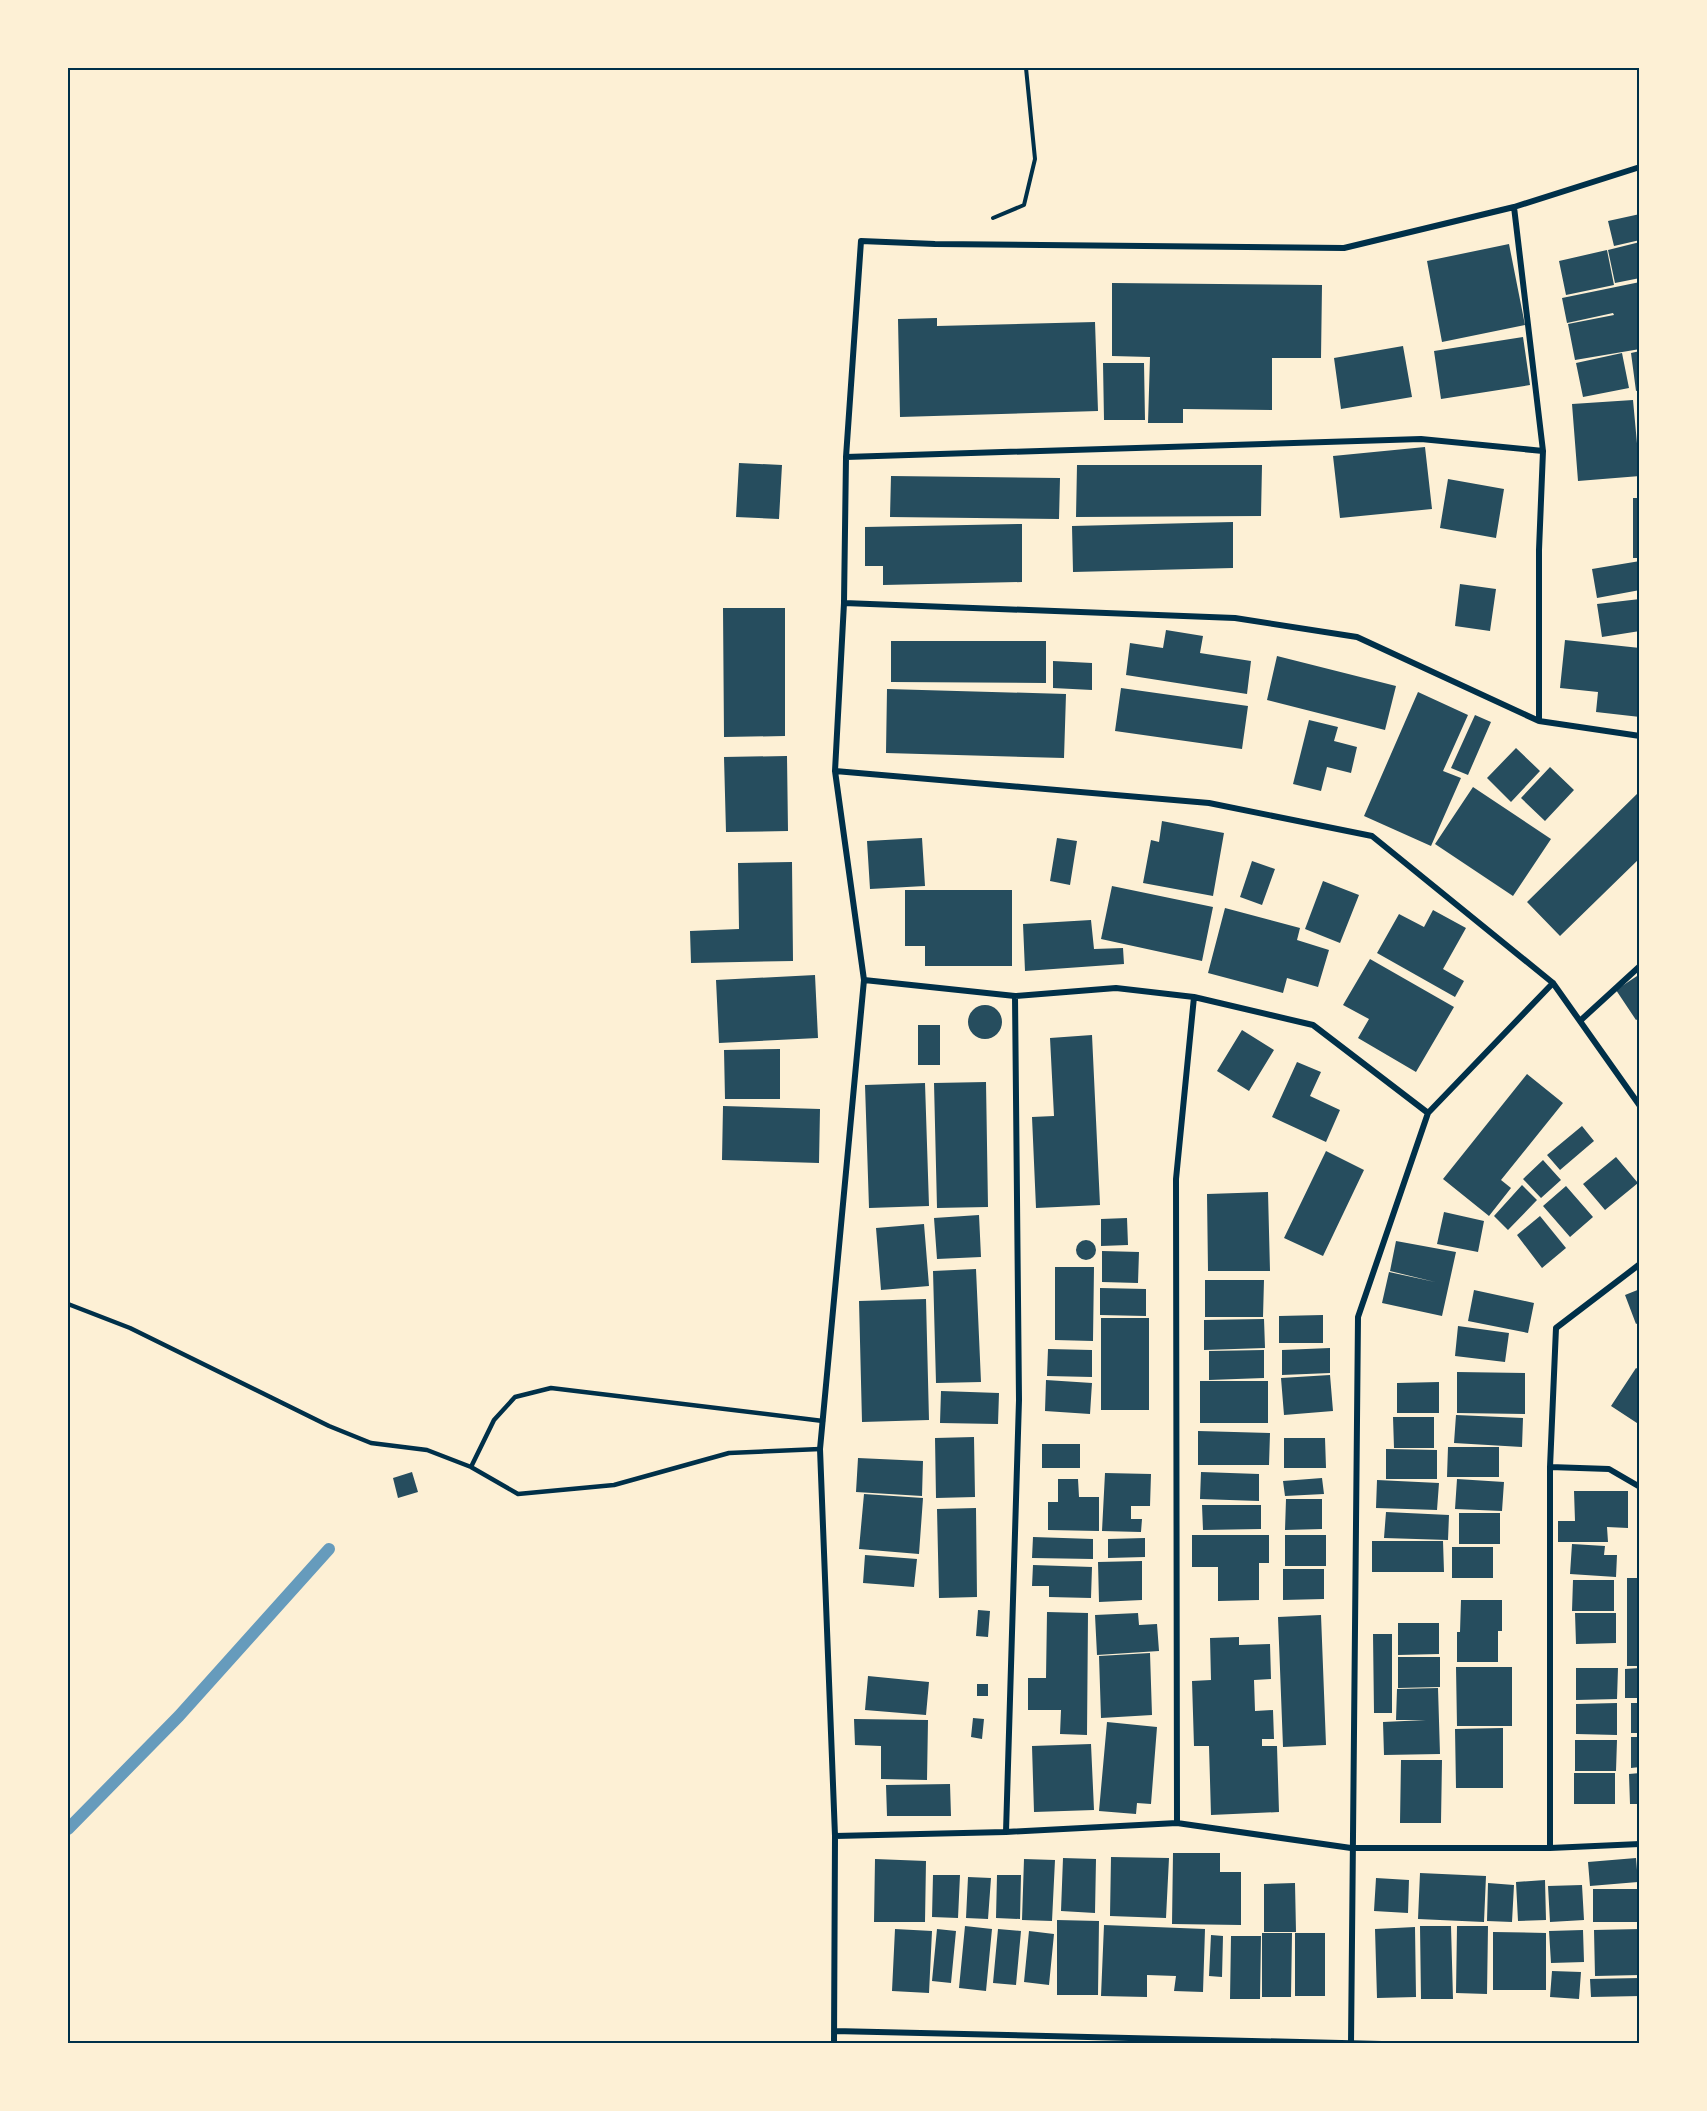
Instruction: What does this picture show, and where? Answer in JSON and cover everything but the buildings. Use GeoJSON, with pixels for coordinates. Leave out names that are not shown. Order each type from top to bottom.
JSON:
{"type":"FeatureCollection","features":[{"type":"Feature","properties":{"kind":"street"},"geometry":{"type":"LineString","coordinates":[[834,2043],[835,1836],[820,1449],[864,980],[835,771],[844,603],[846,457],[861,241],[935,244],[1344,248],[1514,207],[1640,167]]}},
{"type":"Feature","properties":{"kind":"street"},"geometry":{"type":"LineString","coordinates":[[1514,207],[1543,451],[1539,550],[1539,722]]}},
{"type":"Feature","properties":{"kind":"street"},"geometry":{"type":"LineString","coordinates":[[846,457],[1421,439],[1543,451]]}},
{"type":"Feature","properties":{"kind":"street"},"geometry":{"type":"LineString","coordinates":[[844,603],[1235,618],[1357,638],[1539,722],[1640,736]]}},
{"type":"Feature","properties":{"kind":"street"},"geometry":{"type":"LineString","coordinates":[[835,771],[1209,803],[1372,836],[1553,983],[1640,1106]]}},
{"type":"Feature","properties":{"kind":"street"},"geometry":{"type":"LineString","coordinates":[[1581,1020],[1640,966]]}},
{"type":"Feature","properties":{"kind":"street"},"geometry":{"type":"LineString","coordinates":[[864,980],[1015,996],[1116,988],[1194,997],[1313,1025],[1428,1113]]}},
{"type":"Feature","properties":{"kind":"street"},"geometry":{"type":"LineString","coordinates":[[1351,2043],[1351,1848],[1358,1317],[1428,1113],[1553,983]]}},
{"type":"Feature","properties":{"kind":"street"},"geometry":{"type":"LineString","coordinates":[[1006,1832],[1018,1400],[1015,996]]}},
{"type":"Feature","properties":{"kind":"street"},"geometry":{"type":"LineString","coordinates":[[1177,1823],[1176,1179],[1194,997]]}},
{"type":"Feature","properties":{"kind":"street"},"geometry":{"type":"LineString","coordinates":[[1550,1848],[1550,1467],[1556,1328],[1640,1264]]}},
{"type":"Feature","properties":{"kind":"street"},"geometry":{"type":"LineString","coordinates":[[1550,1467],[1609,1469],[1640,1487]]}},
{"type":"Feature","properties":{"kind":"street"},"geometry":{"type":"LineString","coordinates":[[835,1836],[1006,1832],[1177,1823],[1351,1848],[1550,1848],[1640,1844]]}},
{"type":"Feature","properties":{"kind":"street"},"geometry":{"type":"LineString","coordinates":[[834,2031],[1382,2043]]}},
{"type":"Feature","properties":{"kind":"lane"},"geometry":{"type":"LineString","coordinates":[[68,1304],[130,1328],[328,1426],[371,1443],[427,1450],[471,1467],[518,1494],[614,1485],[729,1453],[820,1449]]}},
{"type":"Feature","properties":{"kind":"lane"},"geometry":{"type":"LineString","coordinates":[[471,1467],[494,1420],[515,1397],[551,1388],[823,1421]]}},
{"type":"Feature","properties":{"kind":"path"},"geometry":{"type":"LineString","coordinates":[[984,222],[1024,205],[1035,159],[1026,68]]}},
{"type":"Feature","properties":{"kind":"waterway"},"geometry":{"type":"LineString","coordinates":[[68,1829],[179,1716],[329,1549]]}}]}
